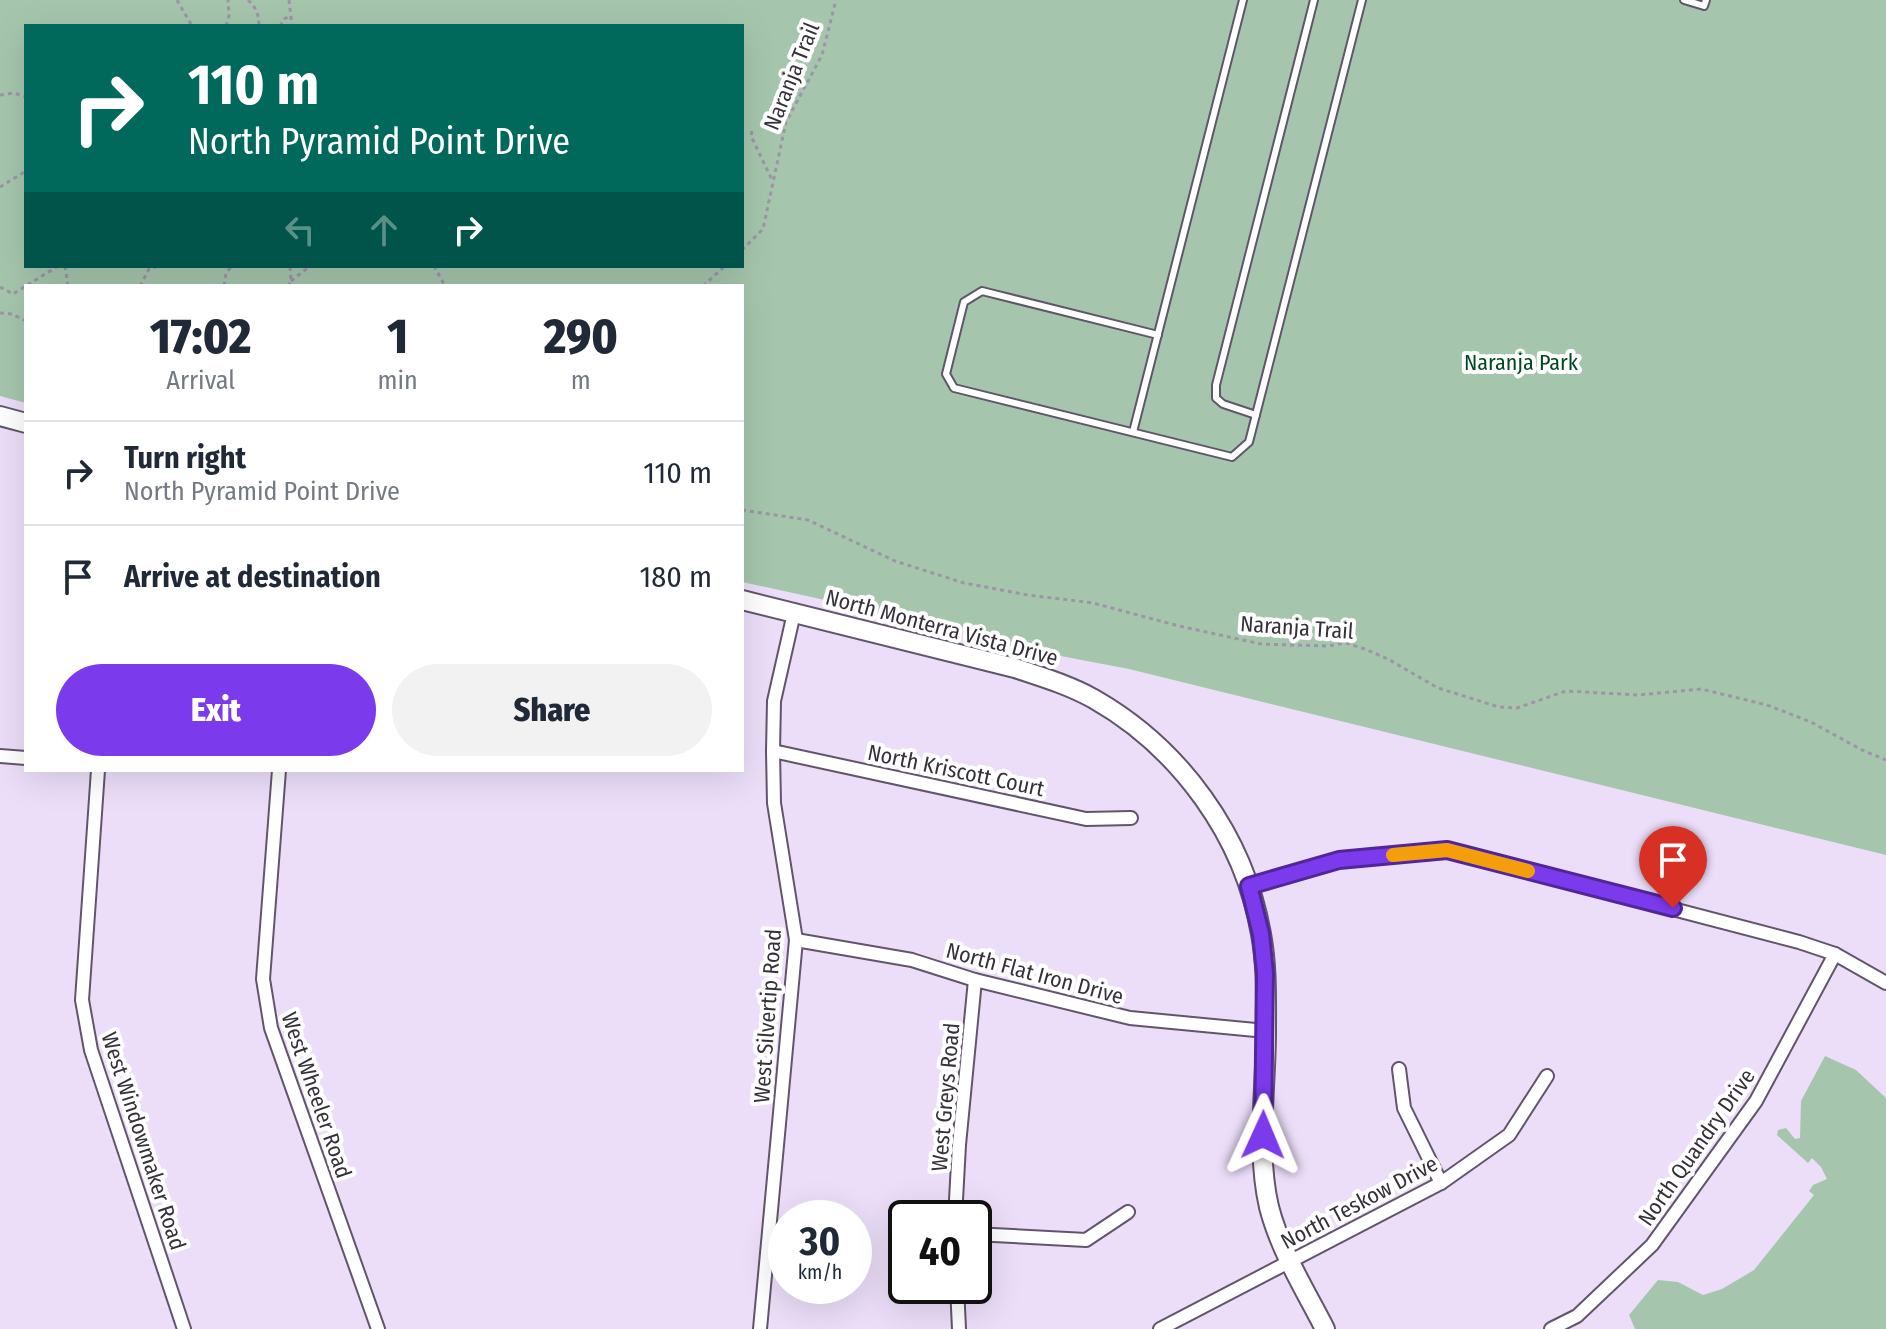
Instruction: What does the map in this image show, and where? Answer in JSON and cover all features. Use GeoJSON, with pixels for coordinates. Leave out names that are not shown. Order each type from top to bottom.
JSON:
{"type":"FeatureCollection","features":[{"type":"Feature","properties":{"kind":"street"},"geometry":{"type":"LineString","coordinates":[[0,416],[24,422]]}},
{"type":"Feature","properties":{"kind":"street","name":"North Monterra Vista Drive"},"geometry":{"type":"LineString","coordinates":[[744,600],[1015,668],[1058,682],[1093,699],[1132,724],[1188,777],[1233,849],[1249,886],[1261,934],[1266,1031],[1264,1176],[1270,1209],[1290,1262],[1325,1329]]}},
{"type":"Feature","properties":{"kind":"street","name":"West Silvertip Road"},"geometry":{"type":"LineString","coordinates":[[760,1329],[796,940],[774,803],[773,751],[774,701],[794,613]]}},
{"type":"Feature","properties":{"kind":"street","name":"North Kriscott Court"},"geometry":{"type":"LineString","coordinates":[[773,751],[1086,819],[1131,818]]}},
{"type":"Feature","properties":{"kind":"street"},"geometry":{"type":"LineString","coordinates":[[0,756],[24,758]]}},
{"type":"Feature","properties":{"kind":"street","name":"West Windowmaker Road"},"geometry":{"type":"LineString","coordinates":[[98,772],[82,1000],[91,1050],[184,1329]]}},
{"type":"Feature","properties":{"kind":"street","name":"West Wheeler Road"},"geometry":{"type":"LineString","coordinates":[[279,772],[263,979],[271,1028],[378,1329]]}},
{"type":"Feature","properties":{"kind":"street"},"geometry":{"type":"LineString","coordinates":[[1249,886],[1339,860],[1447,850],[1673,908],[1835,954],[1886,983]]}},
{"type":"Feature","properties":{"kind":"street","name":"North Flat Iron Drive"},"geometry":{"type":"LineString","coordinates":[[796,940],[912,960],[975,980],[1130,1018],[1266,1031]]}},
{"type":"Feature","properties":{"kind":"street","name":"North Quandry Drive"},"geometry":{"type":"LineString","coordinates":[[1551,1329],[1577,1316],[1652,1245],[1756,1101],[1835,954]]}},
{"type":"Feature","properties":{"kind":"street","name":"West Greys Road"},"geometry":{"type":"LineString","coordinates":[[956,1200],[975,980]]}},
{"type":"Feature","properties":{"kind":"street"},"geometry":{"type":"LineString","coordinates":[[1399,1069],[1404,1108],[1441,1183]]}},
{"type":"Feature","properties":{"kind":"street","name":"North Teskow Drive"},"geometry":{"type":"LineString","coordinates":[[1160,1329],[1441,1183],[1509,1135],[1547,1076]]}},
{"type":"Feature","properties":{"kind":"street"},"geometry":{"type":"LineString","coordinates":[[992,1235],[1086,1240],[1128,1212]]}},
{"type":"Feature","properties":{"kind":"street"},"geometry":{"type":"LineString","coordinates":[[958,1304],[959,1329]]}},
{"type":"Feature","properties":{"kind":"lane"},"geometry":{"type":"LineString","coordinates":[[1133,432],[1243,0]]}},
{"type":"Feature","properties":{"kind":"lane"},"geometry":{"type":"LineString","coordinates":[[1256,415],[1223,404],[1216,398],[1216,385],[1314,0]]}},
{"type":"Feature","properties":{"kind":"lane"},"geometry":{"type":"LineString","coordinates":[[1158,335],[982,291],[964,302],[946,374],[954,388],[1232,457],[1249,442],[1362,0]]}},
{"type":"Feature","properties":{"kind":"lane"},"geometry":{"type":"LineString","coordinates":[[1684,0],[1704,6],[1706,0]]}},
{"type":"Feature","properties":{"kind":"path"},"geometry":{"type":"LineString","coordinates":[[177,0],[191,24]]}},
{"type":"Feature","properties":{"kind":"path"},"geometry":{"type":"LineString","coordinates":[[227,24],[228,0]]}},
{"type":"Feature","properties":{"kind":"path"},"geometry":{"type":"LineString","coordinates":[[248,0],[254,6],[259,24]]}},
{"type":"Feature","properties":{"kind":"path"},"geometry":{"type":"LineString","coordinates":[[289,0],[292,24]]}},
{"type":"Feature","properties":{"kind":"path","name":"Naranja Trail"},"geometry":{"type":"LineString","coordinates":[[744,248],[763,229],[786,122],[822,55],[836,0]]}},
{"type":"Feature","properties":{"kind":"path"},"geometry":{"type":"LineString","coordinates":[[281,24],[290,16]]}},
{"type":"Feature","properties":{"kind":"path"},"geometry":{"type":"LineString","coordinates":[[0,95],[14,93],[24,96]]}},
{"type":"Feature","properties":{"kind":"path"},"geometry":{"type":"LineString","coordinates":[[752,131],[751,136],[773,182]]}},
{"type":"Feature","properties":{"kind":"path"},"geometry":{"type":"LineString","coordinates":[[0,187],[24,172]]}},
{"type":"Feature","properties":{"kind":"path"},"geometry":{"type":"LineString","coordinates":[[29,284],[55,268]]}},
{"type":"Feature","properties":{"kind":"path"},"geometry":{"type":"LineString","coordinates":[[141,284],[152,268]]}},
{"type":"Feature","properties":{"kind":"path"},"geometry":{"type":"LineString","coordinates":[[289,284],[308,268]]}},
{"type":"Feature","properties":{"kind":"path"},"geometry":{"type":"LineString","coordinates":[[705,284],[723,268]]}},
{"type":"Feature","properties":{"kind":"path"},"geometry":{"type":"LineString","coordinates":[[0,287],[13,294],[24,287]]}},
{"type":"Feature","properties":{"kind":"path"},"geometry":{"type":"LineString","coordinates":[[0,313],[24,320]]}},
{"type":"Feature","properties":{"kind":"path","name":"Naranja Trail"},"geometry":{"type":"LineString","coordinates":[[744,510],[808,520],[895,561],[964,583],[1093,603],[1261,644],[1327,646],[1346,643],[1388,659],[1438,688],[1499,707],[1517,708],[1566,691],[1638,695],[1701,689],[1767,705],[1811,722],[1886,760]]}},
{"type":"Feature","properties":{"kind":"green space","name":"Naranja Park"},"geometry":{"type":"Polygon","coordinates":[[[0,0],[1886,0],[1886,855],[1129,669],[993,643],[946,628],[910,623],[857,607],[744,582],[744,284],[24,284],[24,402],[0,396],[0,0]]]}},
{"type":"Feature","properties":{"kind":"green space"},"geometry":{"type":"Polygon","coordinates":[[[1825,1056],[1856,1070],[1886,1098],[1886,1329],[1635,1329],[1629,1315],[1658,1280],[1678,1282],[1703,1295],[1722,1289],[1754,1270],[1814,1195],[1809,1191],[1813,1185],[1827,1179],[1812,1158],[1808,1163],[1777,1135],[1778,1130],[1786,1128],[1795,1139],[1800,1138],[1801,1101],[1825,1056]]]}},
{"type":"Feature","properties":{"kind":"slow traffic"},"geometry":{"type":"LineString","coordinates":[[1393,855],[1447,850],[1528,871]]}},
{"type":"Feature","properties":{"kind":"route"},"geometry":{"type":"LineString","coordinates":[[1263,1135],[1265,973],[1261,934],[1249,886],[1339,860],[1447,850],[1673,908]]}}]}
